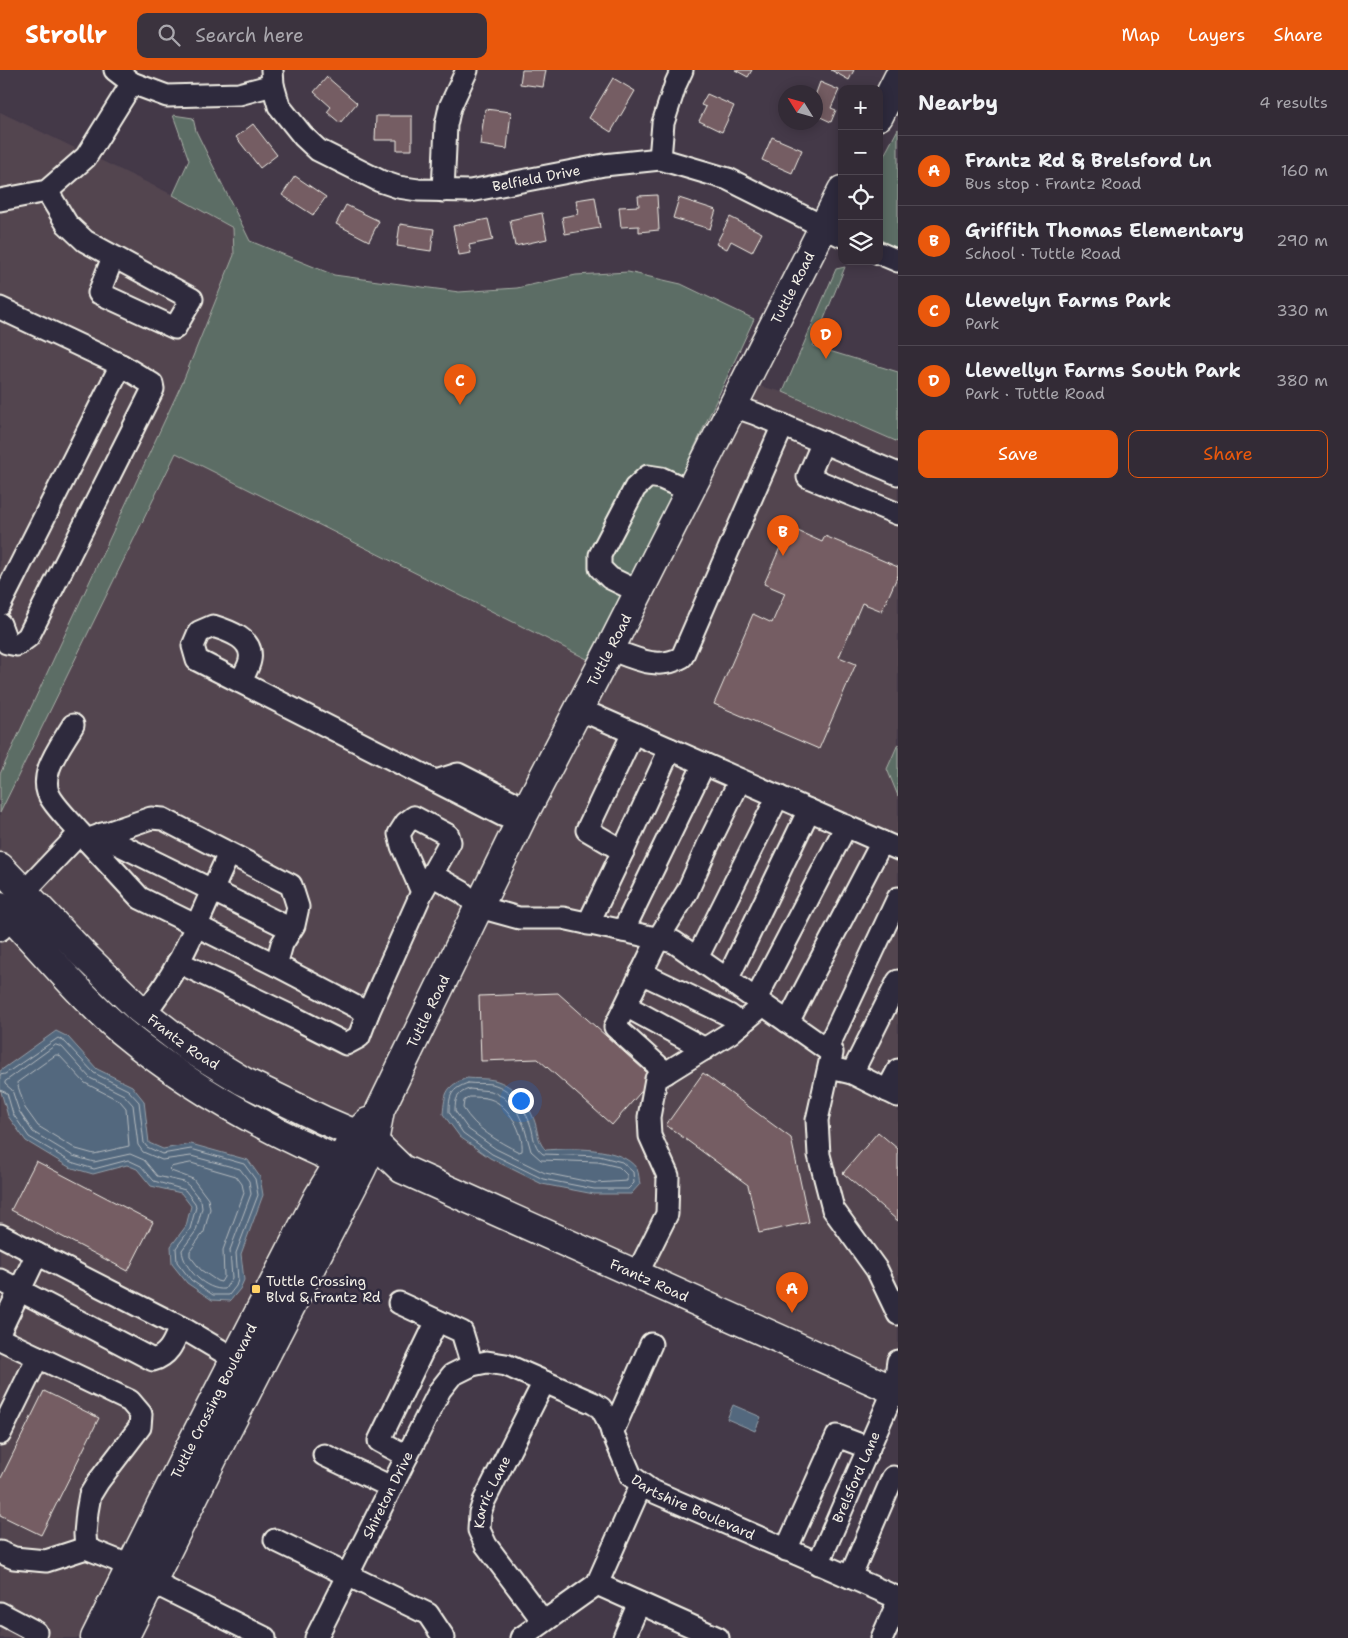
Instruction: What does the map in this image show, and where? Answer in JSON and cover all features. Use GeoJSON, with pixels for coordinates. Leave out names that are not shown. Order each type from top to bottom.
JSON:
{"type":"FeatureCollection","features":[{"type":"Feature","properties":{"kind":"main road"},"geometry":{"type":"LineString","coordinates":[[883,108],[898,78]]}},
{"type":"Feature","properties":{"kind":"main road","name":"Tuttle Road"},"geometry":{"type":"LineString","coordinates":[[380,1110],[524,816],[733,406],[833,231],[838,208]]}},
{"type":"Feature","properties":{"kind":"main road","name":"Frantz Road"},"geometry":{"type":"LineString","coordinates":[[0,867],[7,909],[63,974],[121,1030],[183,1078],[226,1092],[356,1150],[402,1168],[896,1391]]}},
{"type":"Feature","properties":{"kind":"main road","name":"Frantz Road"},"geometry":{"type":"LineString","coordinates":[[7,909],[82,954],[144,1013],[189,1048],[243,1081],[323,1120],[356,1150]]}},
{"type":"Feature","properties":{"kind":"main road","name":"Tuttle Crossing Boulevard"},"geometry":{"type":"LineString","coordinates":[[95,1638],[141,1576],[223,1437],[356,1150],[380,1110]]}},
{"type":"Feature","properties":{"kind":"main road","name":"Tuttle Crossing Boulevard"},"geometry":{"type":"LineString","coordinates":[[124,1638],[141,1576],[235,1359],[318,1197],[356,1150]]}},
{"type":"Feature","properties":{"kind":"street"},"geometry":{"type":"LineString","coordinates":[[115,70],[132,83],[167,96],[239,94],[273,78]]}},
{"type":"Feature","properties":{"kind":"street"},"geometry":{"type":"LineString","coordinates":[[443,191],[446,125],[450,107],[467,70]]}},
{"type":"Feature","properties":{"kind":"street"},"geometry":{"type":"LineString","coordinates":[[660,159],[663,123],[682,70]]}},
{"type":"Feature","properties":{"kind":"street","name":"Belfield Drive"},"geometry":{"type":"LineString","coordinates":[[273,78],[279,106],[303,136],[318,150],[380,181],[398,187],[418,190],[470,191],[604,165],[660,159],[728,179],[833,231]]}},
{"type":"Feature","properties":{"kind":"street"},"geometry":{"type":"LineString","coordinates":[[0,200],[47,190],[86,157],[132,83]]}},
{"type":"Feature","properties":{"kind":"street"},"geometry":{"type":"LineString","coordinates":[[47,190],[67,224],[84,241],[114,257]]}},
{"type":"Feature","properties":{"kind":"street"},"geometry":{"type":"LineString","coordinates":[[883,255],[898,261]]}},
{"type":"Feature","properties":{"kind":"street"},"geometry":{"type":"LineString","coordinates":[[0,308],[121,366],[152,384],[153,389],[28,638],[17,645],[7,643],[0,624]]}},
{"type":"Feature","properties":{"kind":"street"},"geometry":{"type":"LineString","coordinates":[[0,605],[121,366]]}},
{"type":"Feature","properties":{"kind":"street"},"geometry":{"type":"LineString","coordinates":[[733,406],[898,474]]}},
{"type":"Feature","properties":{"kind":"street"},"geometry":{"type":"LineString","coordinates":[[610,649],[648,663],[673,662],[682,657],[783,425]]}},
{"type":"Feature","properties":{"kind":"street"},"geometry":{"type":"LineString","coordinates":[[823,442],[808,476],[898,514]]}},
{"type":"Feature","properties":{"kind":"street"},"geometry":{"type":"LineString","coordinates":[[639,592],[610,578],[600,568],[600,555],[630,496],[635,488],[648,476],[661,478],[690,491]]}},
{"type":"Feature","properties":{"kind":"street"},"geometry":{"type":"LineString","coordinates":[[240,682],[504,816],[524,816]]}},
{"type":"Feature","properties":{"kind":"street"},"geometry":{"type":"LineString","coordinates":[[579,709],[890,845],[788,1022]]}},
{"type":"Feature","properties":{"kind":"street"},"geometry":{"type":"LineString","coordinates":[[73,725],[50,767],[45,782],[47,792],[52,800],[89,836],[140,898],[368,1013]]}},
{"type":"Feature","properties":{"kind":"street"},"geometry":{"type":"LineString","coordinates":[[623,851],[587,830],[633,733]]}},
{"type":"Feature","properties":{"kind":"street"},"geometry":{"type":"LineString","coordinates":[[588,924],[670,749]]}},
{"type":"Feature","properties":{"kind":"street"},"geometry":{"type":"LineString","coordinates":[[623,931],[704,764]]}},
{"type":"Feature","properties":{"kind":"street"},"geometry":{"type":"LineString","coordinates":[[666,1073],[615,1026],[658,939],[687,892],[740,780]]}},
{"type":"Feature","properties":{"kind":"street"},"geometry":{"type":"LineString","coordinates":[[697,958],[778,796]]}},
{"type":"Feature","properties":{"kind":"street"},"geometry":{"type":"LineString","coordinates":[[727,980],[809,810]]}},
{"type":"Feature","properties":{"kind":"street"},"geometry":{"type":"LineString","coordinates":[[7,909],[89,836],[151,818],[163,819],[291,885],[298,907],[294,925],[282,944],[276,965]]}},
{"type":"Feature","properties":{"kind":"street"},"geometry":{"type":"LineString","coordinates":[[637,1274],[667,1214],[668,1176],[650,1136],[649,1117],[656,1079],[730,1033],[741,1024],[760,1002],[846,826]]}},
{"type":"Feature","properties":{"kind":"street"},"geometry":{"type":"LineString","coordinates":[[89,836],[114,842],[291,929]]}},
{"type":"Feature","properties":{"kind":"street"},"geometry":{"type":"LineString","coordinates":[[144,1013],[155,1001],[178,962],[229,854]]}},
{"type":"Feature","properties":{"kind":"street"},"geometry":{"type":"LineString","coordinates":[[178,962],[295,1018],[343,1044],[349,1043],[359,1037],[427,883],[462,892],[479,907],[519,918],[563,918],[674,942],[788,1022],[828,1058],[852,1073],[893,1094],[898,1070]]}},
{"type":"Feature","properties":{"kind":"street"},"geometry":{"type":"LineString","coordinates":[[898,898],[828,1058],[817,1120],[819,1156],[833,1209],[877,1270],[898,1314]]}},
{"type":"Feature","properties":{"kind":"street"},"geometry":{"type":"LineString","coordinates":[[641,973],[729,1015],[741,1024]]}},
{"type":"Feature","properties":{"kind":"street"},"geometry":{"type":"LineString","coordinates":[[852,1073],[898,981]]}},
{"type":"Feature","properties":{"kind":"street"},"geometry":{"type":"LineString","coordinates":[[626,1006],[705,1049]]}},
{"type":"Feature","properties":{"kind":"street"},"geometry":{"type":"LineString","coordinates":[[0,1235],[180,1327],[235,1359]]}},
{"type":"Feature","properties":{"kind":"street"},"geometry":{"type":"LineString","coordinates":[[0,1331],[37,1254]]}},
{"type":"Feature","properties":{"kind":"street"},"geometry":{"type":"LineString","coordinates":[[0,1280],[154,1360],[161,1358],[169,1350],[180,1327]]}},
{"type":"Feature","properties":{"kind":"street"},"geometry":{"type":"LineString","coordinates":[[399,1303],[462,1332],[472,1365]]}},
{"type":"Feature","properties":{"kind":"street"},"geometry":{"type":"LineString","coordinates":[[407,1456],[379,1441],[437,1321]]}},
{"type":"Feature","properties":{"kind":"street"},"geometry":{"type":"LineString","coordinates":[[0,1339],[130,1402],[141,1414],[140,1426],[90,1494],[85,1534],[86,1548]]}},
{"type":"Feature","properties":{"kind":"street"},"geometry":{"type":"LineString","coordinates":[[612,1433],[651,1344]]}},
{"type":"Feature","properties":{"kind":"street"},"geometry":{"type":"LineString","coordinates":[[0,1434],[38,1357]]}},
{"type":"Feature","properties":{"kind":"street","name":"Brelsford Lane"},"geometry":{"type":"LineString","coordinates":[[818,1564],[896,1391],[898,1361]]}},
{"type":"Feature","properties":{"kind":"street","name":"Dartshire Boulevard"},"geometry":{"type":"LineString","coordinates":[[472,1365],[487,1362],[506,1365],[593,1403],[601,1408],[606,1416],[628,1470],[640,1485],[898,1598]]}},
{"type":"Feature","properties":{"kind":"street","name":"Shireton Drive"},"geometry":{"type":"LineString","coordinates":[[316,1638],[440,1390],[452,1375],[472,1365]]}},
{"type":"Feature","properties":{"kind":"street","name":"Karric Lane"},"geometry":{"type":"LineString","coordinates":[[543,1622],[486,1545],[479,1530],[480,1513],[484,1501],[544,1382]]}},
{"type":"Feature","properties":{"kind":"street"},"geometry":{"type":"LineString","coordinates":[[786,1550],[837,1436],[869,1448]]}},
{"type":"Feature","properties":{"kind":"street"},"geometry":{"type":"LineString","coordinates":[[324,1455],[391,1488]]}},
{"type":"Feature","properties":{"kind":"street"},"geometry":{"type":"LineString","coordinates":[[850,1577],[893,1477]]}},
{"type":"Feature","properties":{"kind":"street"},"geometry":{"type":"LineString","coordinates":[[521,1638],[597,1584],[640,1485]]}},
{"type":"Feature","properties":{"kind":"street"},"geometry":{"type":"LineString","coordinates":[[275,1540],[428,1614],[444,1638]]}},
{"type":"Feature","properties":{"kind":"street"},"geometry":{"type":"LineString","coordinates":[[0,1552],[14,1558],[46,1561],[86,1548],[116,1560],[240,1633],[265,1638]]}},
{"type":"Feature","properties":{"kind":"street"},"geometry":{"type":"LineString","coordinates":[[597,1584],[718,1638]]}},
{"type":"Feature","properties":{"kind":"street"},"geometry":{"type":"LineString","coordinates":[[882,1638],[898,1602]]}},
{"type":"Feature","properties":{"kind":"street"},"geometry":{"type":"LineString","coordinates":[[624,1638],[639,1603]]}},
{"type":"Feature","properties":{"kind":"street"},"geometry":{"type":"LineString","coordinates":[[1,1616],[36,1632],[33,1638]]}},
{"type":"Feature","properties":{"kind":"shaded area"},"geometry":{"type":"Polygon","coordinates":[[[0,112],[173,195],[233,228],[234,255],[183,381],[0,774],[0,112]]]}},
{"type":"Feature","properties":{"kind":"shaded area"},"geometry":{"type":"Polygon","coordinates":[[[756,385],[783,392],[898,442],[898,1399],[355,1153],[107,1638],[0,1638],[0,813],[176,453],[610,670],[756,385]]]}},
{"type":"Feature","properties":{"kind":"green space"},"geometry":{"type":"Polygon","coordinates":[[[173,115],[193,118],[196,131],[250,241],[334,275],[459,292],[517,288],[576,275],[628,272],[681,284],[754,319],[593,662],[176,453],[0,813],[0,774],[183,381],[234,255],[233,228],[173,195],[189,160],[173,115]]]}},
{"type":"Feature","properties":{"kind":"green space"},"geometry":{"type":"Polygon","coordinates":[[[898,129],[898,249],[883,241],[883,157],[898,129]]]}},
{"type":"Feature","properties":{"kind":"green space"},"geometry":{"type":"Polygon","coordinates":[[[845,267],[813,346],[898,372],[898,442],[783,392],[836,269],[845,267]]]}},
{"type":"Feature","properties":{"kind":"green space"},"geometry":{"type":"Polygon","coordinates":[[[898,744],[898,796],[887,769],[898,744]]]}},
{"type":"Feature","properties":{"kind":"water"},"geometry":{"type":"Polygon","coordinates":[[[56,1031],[68,1037],[97,1069],[132,1086],[144,1101],[149,1143],[163,1149],[191,1144],[248,1160],[260,1177],[263,1195],[241,1254],[244,1280],[240,1289],[230,1301],[212,1300],[187,1283],[172,1264],[171,1246],[186,1226],[191,1206],[181,1193],[151,1186],[137,1169],[127,1165],[93,1174],[69,1167],[26,1141],[8,1116],[0,1088],[0,1071],[56,1031]]]}},
{"type":"Feature","properties":{"kind":"water"},"geometry":{"type":"Polygon","coordinates":[[[467,1078],[494,1080],[509,1086],[515,1091],[526,1104],[534,1118],[540,1142],[546,1150],[595,1150],[620,1156],[630,1161],[637,1169],[640,1184],[631,1194],[594,1194],[542,1184],[490,1158],[460,1137],[443,1114],[448,1091],[455,1084],[467,1078]]]}},
{"type":"Feature","properties":{"kind":"water"},"geometry":{"type":"Polygon","coordinates":[[[733,1405],[761,1417],[755,1431],[727,1419],[733,1405]]]}},
{"type":"Feature","properties":{"kind":"building"},"geometry":{"type":"Polygon","coordinates":[[[522,70],[546,70],[543,87],[520,84],[522,70]]]}},
{"type":"Feature","properties":{"kind":"building"},"geometry":{"type":"Polygon","coordinates":[[[735,70],[752,70],[748,77],[735,70]]]}},
{"type":"Feature","properties":{"kind":"building"},"geometry":{"type":"Polygon","coordinates":[[[831,70],[854,70],[849,80],[831,70]]]}},
{"type":"Feature","properties":{"kind":"building"},"geometry":{"type":"Polygon","coordinates":[[[327,77],[357,103],[340,123],[327,112],[331,107],[314,92],[327,77]]]}},
{"type":"Feature","properties":{"kind":"building"},"geometry":{"type":"Polygon","coordinates":[[[613,78],[635,91],[611,132],[589,118],[613,78]]]}},
{"type":"Feature","properties":{"kind":"building"},"geometry":{"type":"Polygon","coordinates":[[[820,82],[838,90],[831,108],[836,110],[831,122],[823,118],[823,85],[819,85],[820,82]]]}},
{"type":"Feature","properties":{"kind":"building"},"geometry":{"type":"Polygon","coordinates":[[[707,94],[734,106],[722,132],[699,121],[706,107],[701,105],[707,94]]]}},
{"type":"Feature","properties":{"kind":"building"},"geometry":{"type":"Polygon","coordinates":[[[485,109],[511,112],[507,149],[480,145],[485,109]]]}},
{"type":"Feature","properties":{"kind":"building"},"geometry":{"type":"Polygon","coordinates":[[[376,116],[412,116],[412,150],[397,150],[397,140],[375,140],[376,116]]]}},
{"type":"Feature","properties":{"kind":"building"},"geometry":{"type":"Polygon","coordinates":[[[253,124],[277,155],[260,168],[236,137],[253,124]]]}},
{"type":"Feature","properties":{"kind":"building"},"geometry":{"type":"Polygon","coordinates":[[[772,137],[802,150],[792,173],[762,160],[772,137]]]}},
{"type":"Feature","properties":{"kind":"building"},"geometry":{"type":"Polygon","coordinates":[[[295,176],[326,197],[313,215],[282,195],[295,176]]]}},
{"type":"Feature","properties":{"kind":"building"},"geometry":{"type":"Polygon","coordinates":[[[657,195],[659,230],[639,232],[639,226],[621,227],[619,207],[639,206],[638,196],[657,195]]]}},
{"type":"Feature","properties":{"kind":"building"},"geometry":{"type":"Polygon","coordinates":[[[595,197],[600,228],[565,234],[562,217],[578,214],[576,200],[595,197]]]}},
{"type":"Feature","properties":{"kind":"building"},"geometry":{"type":"Polygon","coordinates":[[[679,198],[716,210],[710,229],[673,218],[679,198]]]}},
{"type":"Feature","properties":{"kind":"building"},"geometry":{"type":"Polygon","coordinates":[[[346,205],[379,221],[369,241],[336,224],[346,205]]]}},
{"type":"Feature","properties":{"kind":"building"},"geometry":{"type":"Polygon","coordinates":[[[542,213],[547,239],[515,246],[510,220],[542,213]]]}},
{"type":"Feature","properties":{"kind":"building"},"geometry":{"type":"Polygon","coordinates":[[[730,217],[762,233],[752,252],[731,241],[727,249],[716,244],[730,217]]]}},
{"type":"Feature","properties":{"kind":"building"},"geometry":{"type":"Polygon","coordinates":[[[488,219],[493,240],[469,245],[471,253],[459,255],[453,226],[488,219]]]}},
{"type":"Feature","properties":{"kind":"building"},"geometry":{"type":"Polygon","coordinates":[[[400,224],[434,229],[431,251],[397,246],[400,224]]]}},
{"type":"Feature","properties":{"kind":"building"},"geometry":{"type":"Polygon","coordinates":[[[789,527],[822,542],[825,536],[898,567],[898,575],[882,611],[862,603],[839,657],[856,664],[819,749],[714,704],[753,614],[772,623],[785,593],[764,584],[789,527]]]}},
{"type":"Feature","properties":{"kind":"building"},"geometry":{"type":"Polygon","coordinates":[[[558,993],[653,1078],[612,1125],[538,1059],[481,1061],[479,996],[558,993]]]}},
{"type":"Feature","properties":{"kind":"building"},"geometry":{"type":"Polygon","coordinates":[[[703,1073],[791,1138],[809,1222],[759,1233],[748,1185],[666,1125],[703,1073]]]}},
{"type":"Feature","properties":{"kind":"building"},"geometry":{"type":"Polygon","coordinates":[[[878,1132],[898,1149],[898,1221],[843,1173],[878,1132]]]}},
{"type":"Feature","properties":{"kind":"building"},"geometry":{"type":"Polygon","coordinates":[[[36,1161],[153,1222],[128,1271],[11,1210],[36,1161]]]}},
{"type":"Feature","properties":{"kind":"building"},"geometry":{"type":"Polygon","coordinates":[[[44,1391],[99,1418],[41,1535],[0,1515],[0,1480],[44,1391]]]}},
{"type":"Feature","properties":{"kind":"place","name":"Llewellyn Farms South Park"},"geometry":{"type":"Point","coordinates":[826,359]}},
{"type":"Feature","properties":{"kind":"place","name":"Llewelyn Farms Park"},"geometry":{"type":"Point","coordinates":[460,405]}},
{"type":"Feature","properties":{"kind":"place","name":"Griffith Thomas Elementary"},"geometry":{"type":"Point","coordinates":[783,556]}},
{"type":"Feature","properties":{"kind":"place","name":"Tuttle Crossing Blvd & Frantz Rd"},"geometry":{"type":"Point","coordinates":[256,1289]}},
{"type":"Feature","properties":{"kind":"place","name":"Frantz Rd & Brelsford Ln"},"geometry":{"type":"Point","coordinates":[792,1313]}}]}
